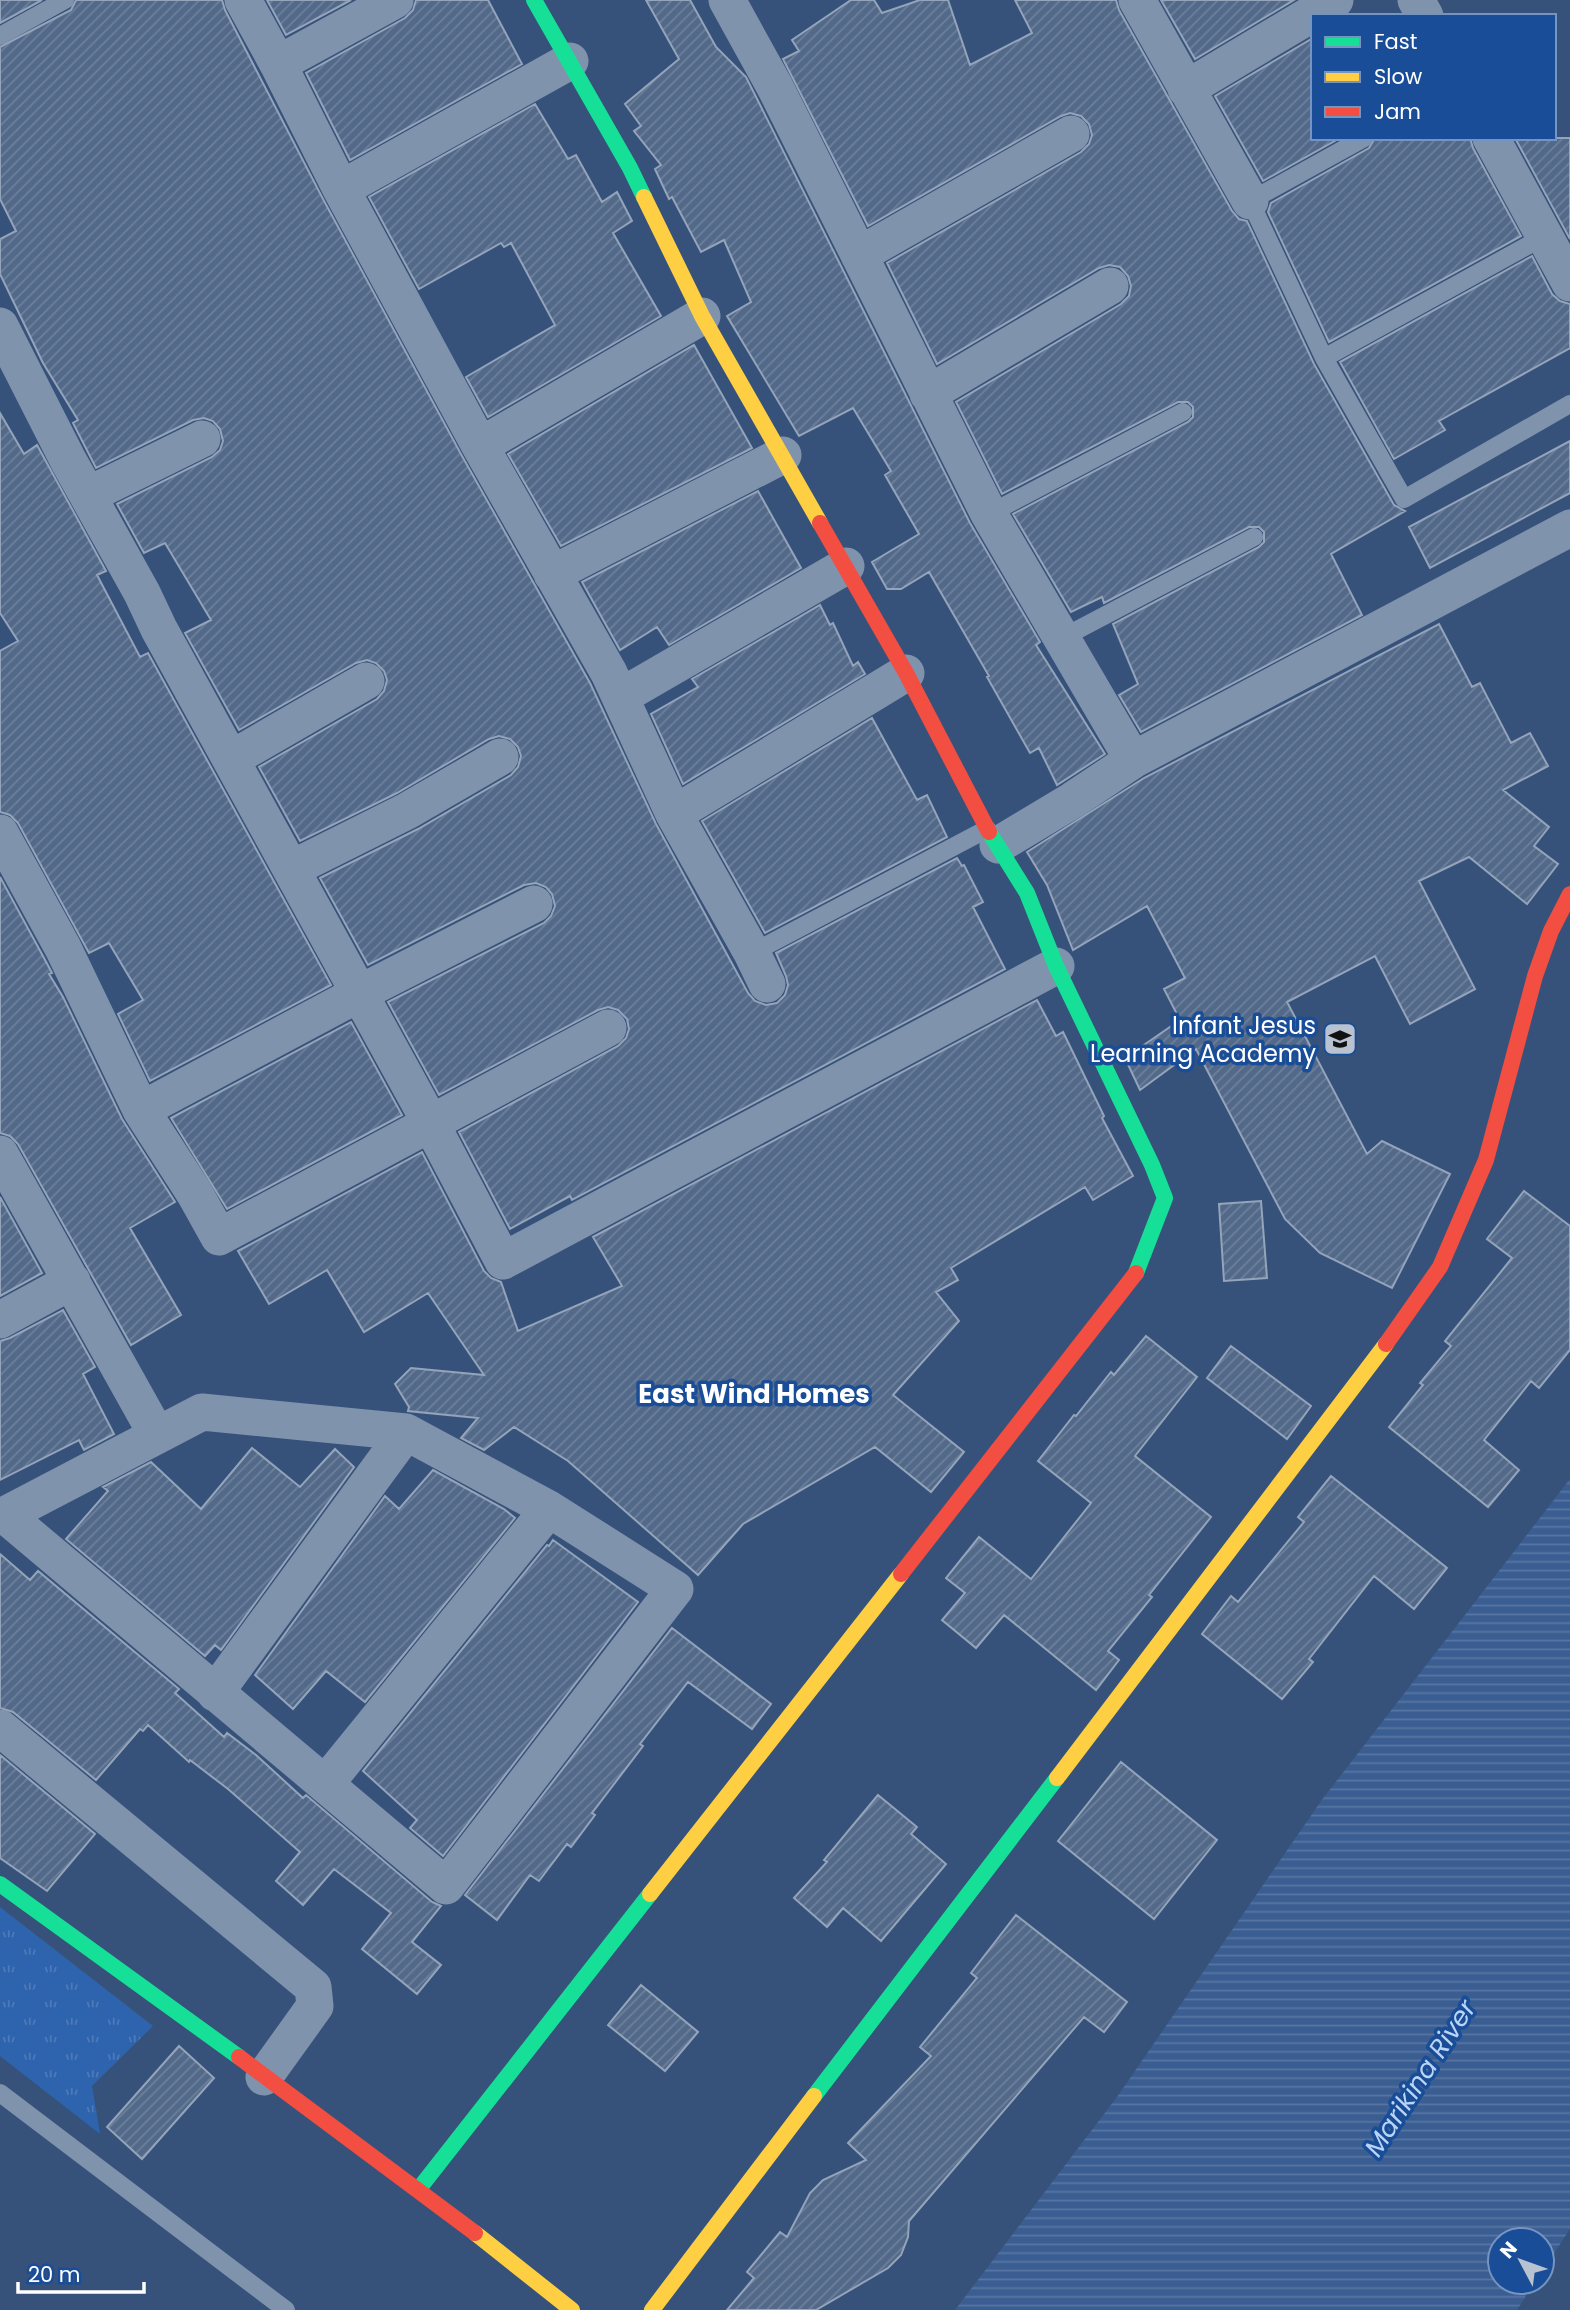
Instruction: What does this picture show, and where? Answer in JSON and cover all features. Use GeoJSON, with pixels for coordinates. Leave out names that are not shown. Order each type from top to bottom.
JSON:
{"type":"FeatureCollection","features":[{"type":"Feature","properties":{"kind":"street"},"geometry":{"type":"LineString","coordinates":[[243,0],[341,189],[480,446],[621,697],[674,814],[759,969]]}},
{"type":"Feature","properties":{"kind":"street"},"geometry":{"type":"LineString","coordinates":[[278,64],[395,0]]}},
{"type":"Feature","properties":{"kind":"street"},"geometry":{"type":"LineString","coordinates":[[418,2190],[1136,1274],[1165,1198],[1152,1165],[1056,966],[1027,893],[992,837],[906,673],[702,316],[630,167],[534,0]]}},
{"type":"Feature","properties":{"kind":"street"},"geometry":{"type":"LineString","coordinates":[[727,0],[775,86],[989,514],[1133,760]]}},
{"type":"Feature","properties":{"kind":"street"},"geometry":{"type":"LineString","coordinates":[[1137,0],[1250,201]]}},
{"type":"Feature","properties":{"kind":"street"},"geometry":{"type":"LineString","coordinates":[[1312,14],[1335,0]]}},
{"type":"Feature","properties":{"kind":"street"},"geometry":{"type":"LineString","coordinates":[[1186,89],[1311,14]]}},
{"type":"Feature","properties":{"kind":"street"},"geometry":{"type":"LineString","coordinates":[[341,189],[570,61]]}},
{"type":"Feature","properties":{"kind":"street"},"geometry":{"type":"LineString","coordinates":[[859,255],[1071,134]]}},
{"type":"Feature","properties":{"kind":"street"},"geometry":{"type":"LineString","coordinates":[[1493,140],[1570,283]]}},
{"type":"Feature","properties":{"kind":"street"},"geometry":{"type":"LineString","coordinates":[[928,394],[1111,286]]}},
{"type":"Feature","properties":{"kind":"street"},"geometry":{"type":"LineString","coordinates":[[480,446],[702,316]]}},
{"type":"Feature","properties":{"kind":"street"},"geometry":{"type":"LineString","coordinates":[[0,326],[230,759],[360,993],[503,1261],[1056,966]]}},
{"type":"Feature","properties":{"kind":"street"},"geometry":{"type":"LineString","coordinates":[[88,495],[202,439]]}},
{"type":"Feature","properties":{"kind":"street"},"geometry":{"type":"LineString","coordinates":[[552,574],[783,455]]}},
{"type":"Feature","properties":{"kind":"street"},"geometry":{"type":"LineString","coordinates":[[992,837],[1073,800],[1133,760],[1570,528]]}},
{"type":"Feature","properties":{"kind":"street"},"geometry":{"type":"LineString","coordinates":[[621,697],[846,566]]}},
{"type":"Feature","properties":{"kind":"street"},"geometry":{"type":"LineString","coordinates":[[674,814],[906,673]]}},
{"type":"Feature","properties":{"kind":"street"},"geometry":{"type":"LineString","coordinates":[[230,759],[366,681]]}},
{"type":"Feature","properties":{"kind":"street"},"geometry":{"type":"LineString","coordinates":[[291,869],[407,811],[500,757]]}},
{"type":"Feature","properties":{"kind":"street"},"geometry":{"type":"LineString","coordinates":[[0,834],[63,948],[141,1110],[219,1237],[608,1028]]}},
{"type":"Feature","properties":{"kind":"street"},"geometry":{"type":"LineString","coordinates":[[652,2310],[1376,1359],[1440,1267],[1486,1160],[1535,976],[1551,931],[1570,894]]}},
{"type":"Feature","properties":{"kind":"street"},"geometry":{"type":"LineString","coordinates":[[141,1110],[534,904]]}},
{"type":"Feature","properties":{"kind":"street"},"geometry":{"type":"LineString","coordinates":[[0,1154],[157,1435]]}},
{"type":"Feature","properties":{"kind":"street"},"geometry":{"type":"LineString","coordinates":[[0,1320],[72,1281]]}},
{"type":"Feature","properties":{"kind":"street"},"geometry":{"type":"LineString","coordinates":[[202,1412],[406,1432],[549,1509],[675,1589],[446,1886],[3,1515],[202,1412]]}},
{"type":"Feature","properties":{"kind":"street"},"geometry":{"type":"LineString","coordinates":[[215,1693],[406,1432]]}},
{"type":"Feature","properties":{"kind":"street"},"geometry":{"type":"LineString","coordinates":[[326,1783],[549,1509]]}},
{"type":"Feature","properties":{"kind":"street"},"geometry":{"type":"LineString","coordinates":[[0,1728],[313,1987],[315,2006],[264,2077]]}},
{"type":"Feature","properties":{"kind":"street"},"geometry":{"type":"LineString","coordinates":[[0,1884],[418,2190],[572,2310]]}},
{"type":"Feature","properties":{"kind":"lane"},"geometry":{"type":"LineString","coordinates":[[0,36],[65,0]]}},
{"type":"Feature","properties":{"kind":"lane"},"geometry":{"type":"LineString","coordinates":[[1360,140],[1250,201],[1324,358],[1404,499],[1570,404]]}},
{"type":"Feature","properties":{"kind":"lane"},"geometry":{"type":"LineString","coordinates":[[1324,358],[1545,236]]}},
{"type":"Feature","properties":{"kind":"lane"},"geometry":{"type":"LineString","coordinates":[[989,514],[1183,412]]}},
{"type":"Feature","properties":{"kind":"lane"},"geometry":{"type":"LineString","coordinates":[[1062,638],[1254,537]]}},
{"type":"Feature","properties":{"kind":"lane"},"geometry":{"type":"LineString","coordinates":[[759,969],[992,837]]}},
{"type":"Feature","properties":{"kind":"lane"},"geometry":{"type":"LineString","coordinates":[[0,2092],[286,2310]]}},
{"type":"Feature","properties":{"kind":"green space"},"geometry":{"type":"Polygon","coordinates":[[[0,1907],[153,2026],[92,2086],[100,2134],[0,2056],[0,1907]]]}},
{"type":"Feature","properties":{"kind":"water","name":"Marikina River"},"geometry":{"type":"Polygon","coordinates":[[[1570,1479],[1570,2229],[1556,2250],[1556,2226],[1486,2226],[1486,2296],[1526,2296],[1517,2310],[955,2310],[1117,2097],[1321,1801],[1570,1479]]]}},
{"type":"Feature","properties":{"kind":"building"},"geometry":{"type":"Polygon","coordinates":[[[0,0],[42,0],[0,23],[0,0]]]}},
{"type":"Feature","properties":{"kind":"building"},"geometry":{"type":"Polygon","coordinates":[[[76,0],[222,0],[323,199],[462,456],[590,683],[656,824],[748,993],[755,1001],[766,1005],[777,1003],[785,995],[788,985],[776,953],[957,858],[962,866],[964,865],[983,902],[973,907],[1005,969],[572,1200],[570,1196],[510,1229],[459,1132],[618,1046],[626,1038],[629,1029],[627,1019],[618,1010],[608,1007],[598,1010],[439,1095],[388,1002],[544,923],[555,906],[552,894],[546,887],[536,883],[524,885],[368,965],[320,878],[418,829],[511,775],[518,767],[521,756],[518,747],[510,739],[499,736],[489,739],[397,793],[300,841],[259,767],[377,699],[384,691],[387,680],[384,671],[376,663],[367,660],[356,663],[239,730],[185,633],[211,620],[165,543],[144,553],[117,504],[212,457],[220,450],[223,441],[220,429],[213,421],[204,418],[193,420],[96,468],[73,423],[78,420],[43,363],[0,274],[0,239],[16,231],[0,199],[0,47],[71,10],[76,0]]]}},
{"type":"Feature","properties":{"kind":"building"},"geometry":{"type":"Polygon","coordinates":[[[267,0],[351,0],[286,35],[267,0]]]}},
{"type":"Feature","properties":{"kind":"building"},"geometry":{"type":"Polygon","coordinates":[[[416,0],[488,0],[522,64],[350,160],[306,73],[405,18],[413,10],[416,0]]]}},
{"type":"Feature","properties":{"kind":"building"},"geometry":{"type":"Polygon","coordinates":[[[646,0],[690,0],[716,47],[746,77],[970,523],[1040,642],[1036,645],[1105,754],[1057,785],[1039,748],[1030,753],[929,572],[901,589],[887,589],[872,562],[919,534],[885,475],[891,471],[853,408],[799,436],[727,316],[751,302],[724,240],[701,252],[672,197],[669,199],[655,169],[661,165],[634,131],[641,126],[625,104],[679,59],[646,0]]]}},
{"type":"Feature","properties":{"kind":"building"},"geometry":{"type":"Polygon","coordinates":[[[851,0],[874,0],[882,13],[920,0],[948,0],[970,65],[1032,33],[1015,0],[1116,0],[1119,10],[1232,211],[1239,219],[1247,221],[1314,364],[1394,505],[1405,511],[1331,554],[1362,615],[1141,732],[1119,695],[1138,684],[1113,624],[1259,547],[1264,542],[1264,532],[1259,527],[1249,527],[1104,603],[1102,597],[1071,612],[1013,514],[1188,422],[1193,417],[1193,407],[1188,402],[1178,402],[1002,494],[956,402],[1121,304],[1129,296],[1131,286],[1128,276],[1120,267],[1109,265],[1099,268],[937,364],[887,263],[1081,152],[1089,144],[1092,135],[1089,124],[1081,116],[1070,113],[1061,116],[868,226],[783,59],[799,51],[792,40],[851,0]]]}},
{"type":"Feature","properties":{"kind":"building"},"geometry":{"type":"Polygon","coordinates":[[[1161,0],[1294,0],[1195,59],[1161,0]]]}},
{"type":"Feature","properties":{"kind":"building"},"geometry":{"type":"Polygon","coordinates":[[[1311,39],[1311,140],[1336,140],[1263,181],[1215,96],[1311,39]]]}},
{"type":"Feature","properties":{"kind":"building"},"geometry":{"type":"Polygon","coordinates":[[[535,104],[568,159],[576,155],[602,202],[617,192],[632,221],[613,233],[661,316],[488,417],[466,377],[555,325],[511,243],[504,247],[501,243],[419,289],[369,197],[535,104]]]}},
{"type":"Feature","properties":{"kind":"building"},"geometry":{"type":"Polygon","coordinates":[[[1570,138],[1570,239],[1516,140],[1570,138]]]}},
{"type":"Feature","properties":{"kind":"building"},"geometry":{"type":"Polygon","coordinates":[[[1374,140],[1471,140],[1521,236],[1329,342],[1268,212],[1271,203],[1369,148],[1374,140]]]}},
{"type":"Feature","properties":{"kind":"building"},"geometry":{"type":"Polygon","coordinates":[[[1532,256],[1552,294],[1560,301],[1570,304],[1570,348],[1439,421],[1445,430],[1394,459],[1340,362],[1532,256]]]}},
{"type":"Feature","properties":{"kind":"building"},"geometry":{"type":"Polygon","coordinates":[[[694,345],[752,448],[561,546],[508,454],[694,345]]]}},
{"type":"Feature","properties":{"kind":"building"},"geometry":{"type":"Polygon","coordinates":[[[0,413],[24,454],[37,445],[106,571],[97,575],[140,657],[148,653],[331,985],[150,1081],[118,1014],[143,1000],[109,943],[89,953],[18,823],[10,815],[0,812],[0,651],[18,641],[0,613],[0,413]]]}},
{"type":"Feature","properties":{"kind":"building"},"geometry":{"type":"Polygon","coordinates":[[[1570,441],[1570,493],[1430,568],[1409,527],[1570,441]]]}},
{"type":"Feature","properties":{"kind":"building"},"geometry":{"type":"Polygon","coordinates":[[[758,491],[801,568],[669,645],[657,627],[620,650],[582,582],[758,491]]]}},
{"type":"Feature","properties":{"kind":"building"},"geometry":{"type":"Polygon","coordinates":[[[820,605],[830,625],[833,623],[853,666],[858,662],[865,674],[683,784],[651,714],[698,687],[692,679],[820,605]]]}},
{"type":"Feature","properties":{"kind":"building"},"geometry":{"type":"Polygon","coordinates":[[[1439,624],[1472,687],[1480,683],[1511,743],[1530,733],[1548,766],[1503,790],[1549,827],[1534,846],[1558,864],[1527,904],[1469,857],[1419,881],[1475,989],[1410,1024],[1375,956],[1287,1002],[1367,1154],[1382,1141],[1450,1174],[1392,1288],[1320,1253],[1285,1219],[1196,1049],[1140,1090],[1125,1058],[1180,1020],[1164,989],[1185,978],[1147,906],[1073,950],[1047,885],[1027,852],[1144,778],[1439,624]]]}},
{"type":"Feature","properties":{"kind":"building"},"geometry":{"type":"Polygon","coordinates":[[[872,718],[917,800],[927,795],[947,837],[765,933],[702,821],[872,718]]]}},
{"type":"Feature","properties":{"kind":"building"},"geometry":{"type":"Polygon","coordinates":[[[0,877],[52,973],[49,974],[63,997],[122,1119],[175,1202],[130,1228],[181,1315],[131,1345],[18,1144],[10,1136],[0,1133],[0,877]]]}},
{"type":"Feature","properties":{"kind":"building"},"geometry":{"type":"Polygon","coordinates":[[[1037,1000],[1056,1036],[1063,1032],[1104,1116],[1102,1118],[1133,1176],[1093,1200],[1085,1187],[951,1268],[958,1280],[936,1292],[959,1321],[893,1395],[964,1452],[931,1492],[875,1447],[743,1524],[698,1575],[568,1461],[514,1427],[484,1450],[461,1438],[478,1418],[408,1411],[409,1407],[395,1384],[411,1368],[484,1375],[428,1293],[364,1332],[327,1270],[269,1304],[238,1251],[422,1152],[484,1271],[501,1282],[518,1331],[622,1286],[593,1237],[1037,1000]]]}},
{"type":"Feature","properties":{"kind":"building"},"geometry":{"type":"Polygon","coordinates":[[[351,1022],[402,1115],[227,1209],[171,1118],[351,1022]]]}},
{"type":"Feature","properties":{"kind":"building"},"geometry":{"type":"Polygon","coordinates":[[[1524,1191],[1570,1226],[1570,1350],[1539,1388],[1531,1381],[1484,1440],[1519,1470],[1488,1507],[1389,1427],[1423,1385],[1420,1383],[1451,1346],[1445,1341],[1512,1258],[1487,1239],[1524,1191]]]}},
{"type":"Feature","properties":{"kind":"building"},"geometry":{"type":"Polygon","coordinates":[[[0,1197],[42,1273],[0,1296],[0,1197]]]}},
{"type":"Feature","properties":{"kind":"building"},"geometry":{"type":"Polygon","coordinates":[[[1261,1201],[1267,1278],[1224,1281],[1219,1204],[1261,1201]]]}},
{"type":"Feature","properties":{"kind":"building"},"geometry":{"type":"Polygon","coordinates":[[[63,1310],[95,1367],[83,1374],[114,1434],[84,1450],[79,1440],[0,1480],[0,1341],[63,1310]]]}},
{"type":"Feature","properties":{"kind":"building"},"geometry":{"type":"Polygon","coordinates":[[[1146,1336],[1197,1377],[1135,1456],[1211,1517],[1108,1651],[1119,1660],[1096,1690],[1004,1615],[976,1648],[942,1620],[965,1593],[946,1578],[979,1537],[1031,1579],[1091,1503],[1038,1461],[1111,1372],[1114,1375],[1146,1336]]]}},
{"type":"Feature","properties":{"kind":"building"},"geometry":{"type":"Polygon","coordinates":[[[1231,1346],[1311,1406],[1287,1439],[1207,1378],[1231,1346]]]}},
{"type":"Feature","properties":{"kind":"building"},"geometry":{"type":"Polygon","coordinates":[[[252,1448],[300,1487],[335,1449],[354,1467],[221,1650],[215,1645],[205,1656],[66,1539],[108,1491],[103,1487],[151,1462],[201,1509],[252,1448]]]}},
{"type":"Feature","properties":{"kind":"building"},"geometry":{"type":"Polygon","coordinates":[[[433,1470],[504,1509],[515,1518],[365,1702],[326,1671],[293,1709],[255,1675],[385,1496],[399,1509],[433,1470]]]}},
{"type":"Feature","properties":{"kind":"building"},"geometry":{"type":"Polygon","coordinates":[[[1331,1476],[1447,1568],[1414,1609],[1374,1576],[1309,1659],[1313,1662],[1282,1699],[1202,1634],[1231,1596],[1238,1602],[1304,1522],[1298,1517],[1331,1476]]]}},
{"type":"Feature","properties":{"kind":"building"},"geometry":{"type":"Polygon","coordinates":[[[553,1540],[638,1602],[443,1856],[410,1828],[417,1820],[363,1771],[553,1540]]]}},
{"type":"Feature","properties":{"kind":"building"},"geometry":{"type":"Polygon","coordinates":[[[0,1554],[30,1580],[38,1571],[179,1689],[175,1693],[224,1737],[227,1733],[256,1755],[303,1798],[306,1795],[432,1902],[441,1906],[412,1942],[441,1965],[417,1994],[362,1949],[391,1913],[334,1869],[303,1905],[276,1881],[300,1852],[228,1789],[190,1760],[189,1762],[148,1725],[143,1731],[140,1729],[96,1780],[13,1712],[0,1708],[0,1554]]]}},
{"type":"Feature","properties":{"kind":"building"},"geometry":{"type":"Polygon","coordinates":[[[672,1628],[771,1704],[752,1729],[688,1682],[640,1744],[643,1746],[592,1813],[595,1815],[571,1847],[567,1844],[539,1881],[530,1875],[497,1920],[465,1895],[672,1628]]]}},
{"type":"Feature","properties":{"kind":"building"},"geometry":{"type":"Polygon","coordinates":[[[0,1755],[95,1834],[47,1891],[0,1858],[0,1755]]]}},
{"type":"Feature","properties":{"kind":"building"},"geometry":{"type":"Polygon","coordinates":[[[1121,1762],[1217,1840],[1154,1919],[1058,1841],[1121,1762]]]}},
{"type":"Feature","properties":{"kind":"building"},"geometry":{"type":"Polygon","coordinates":[[[878,1795],[917,1827],[911,1834],[946,1864],[881,1941],[843,1908],[827,1927],[794,1898],[827,1862],[824,1860],[878,1795]]]}},
{"type":"Feature","properties":{"kind":"building"},"geometry":{"type":"Polygon","coordinates":[[[1016,1915],[1127,2002],[1104,2032],[1084,2017],[909,2221],[908,2237],[901,2255],[888,2268],[816,2310],[727,2310],[754,2278],[747,2272],[780,2232],[787,2237],[810,2193],[823,2180],[866,2160],[848,2143],[931,2056],[920,2047],[977,1978],[971,1973],[1016,1915]]]}},
{"type":"Feature","properties":{"kind":"building"},"geometry":{"type":"Polygon","coordinates":[[[641,1985],[698,2032],[665,2071],[608,2025],[641,1985]]]}},
{"type":"Feature","properties":{"kind":"building"},"geometry":{"type":"Polygon","coordinates":[[[179,2046],[214,2078],[142,2159],[107,2127],[179,2046]]]}},
{"type":"Feature","properties":{"kind":"traffic: fast"},"geometry":{"type":"LineString","coordinates":[[534,0],[644,197]]}},
{"type":"Feature","properties":{"kind":"traffic: fast"},"geometry":{"type":"LineString","coordinates":[[989,832],[1027,893],[1056,966],[1152,1165],[1165,1198],[1136,1273]]}},
{"type":"Feature","properties":{"kind":"traffic: fast"},"geometry":{"type":"LineString","coordinates":[[814,2096],[1057,1778]]}},
{"type":"Feature","properties":{"kind":"traffic: fast"},"geometry":{"type":"LineString","coordinates":[[0,1884],[239,2057]]}},
{"type":"Feature","properties":{"kind":"traffic: fast"},"geometry":{"type":"LineString","coordinates":[[418,2190],[650,1894]]}},
{"type":"Feature","properties":{"kind":"traffic: slow"},"geometry":{"type":"LineString","coordinates":[[644,197],[702,316],[820,523]]}},
{"type":"Feature","properties":{"kind":"traffic: slow"},"geometry":{"type":"LineString","coordinates":[[1057,1778],[1386,1344]]}},
{"type":"Feature","properties":{"kind":"traffic: slow"},"geometry":{"type":"LineString","coordinates":[[650,1894],[901,1574]]}},
{"type":"Feature","properties":{"kind":"traffic: slow"},"geometry":{"type":"LineString","coordinates":[[652,2310],[814,2096]]}},
{"type":"Feature","properties":{"kind":"traffic: slow"},"geometry":{"type":"LineString","coordinates":[[475,2233],[572,2310]]}},
{"type":"Feature","properties":{"kind":"traffic: jam"},"geometry":{"type":"LineString","coordinates":[[820,523],[906,673],[989,832]]}},
{"type":"Feature","properties":{"kind":"traffic: jam"},"geometry":{"type":"LineString","coordinates":[[1386,1344],[1440,1267],[1486,1160],[1535,976],[1551,931],[1570,894]]}},
{"type":"Feature","properties":{"kind":"traffic: jam"},"geometry":{"type":"LineString","coordinates":[[901,1574],[1136,1273]]}},
{"type":"Feature","properties":{"kind":"traffic: jam"},"geometry":{"type":"LineString","coordinates":[[239,2057],[475,2233]]}},
{"type":"Feature","properties":{"kind":"place","name":"Infant Jesus Learning Academy"},"geometry":{"type":"Point","coordinates":[1340,1039]}},
{"type":"Feature","properties":{"kind":"district","name":"East Wind Homes"},"geometry":{"type":"Point","coordinates":[754,1394]}}]}
